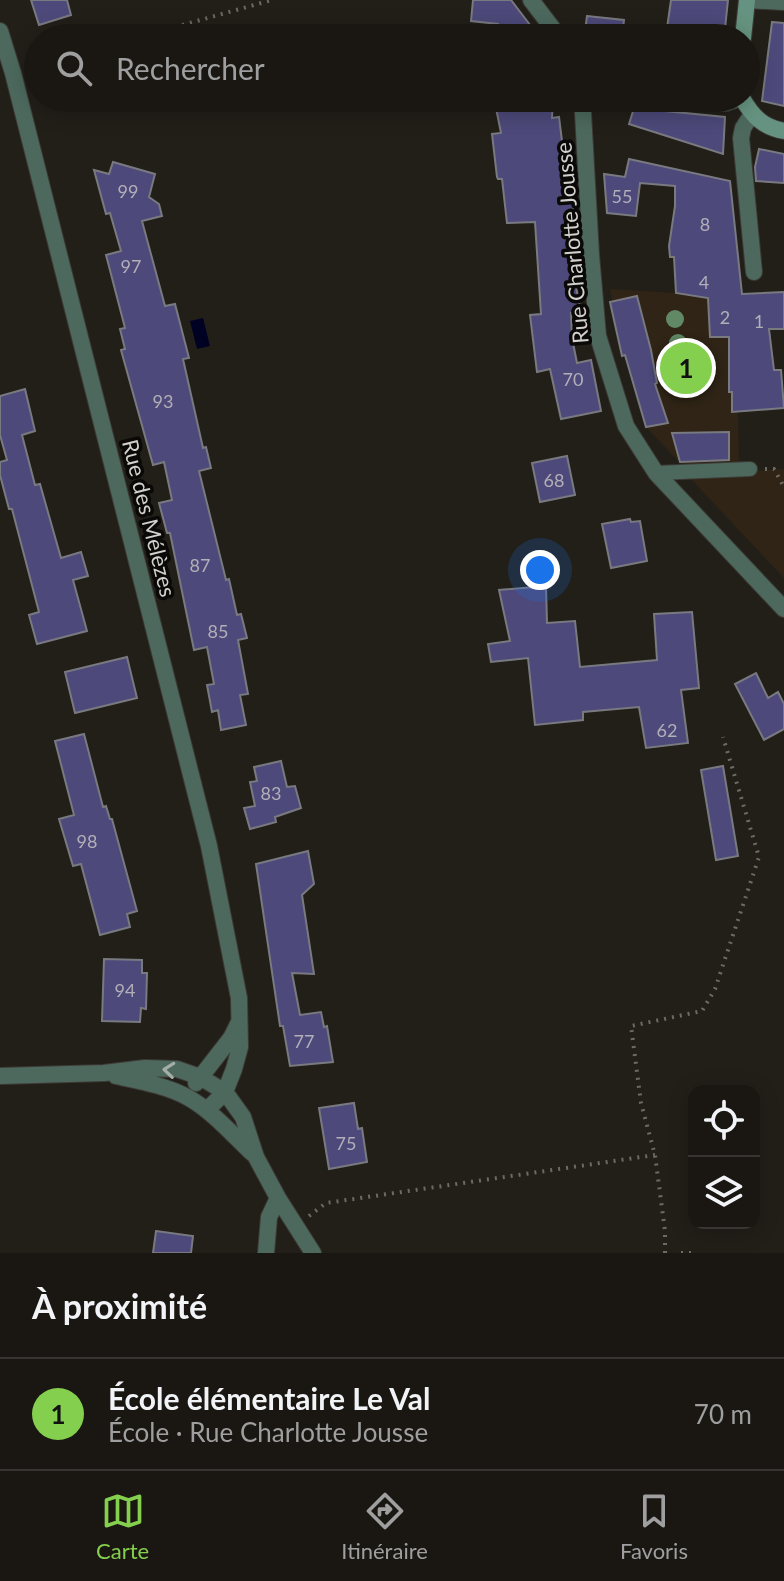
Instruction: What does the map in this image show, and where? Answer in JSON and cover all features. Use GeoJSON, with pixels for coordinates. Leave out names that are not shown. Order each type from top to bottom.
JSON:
{"type":"FeatureCollection","features":[{"type":"Feature","properties":{"kind":"main road"},"geometry":{"type":"LineString","coordinates":[[744,24],[747,0]]}},
{"type":"Feature","properties":{"kind":"main road"},"geometry":{"type":"LineString","coordinates":[[752,114],[767,128],[784,131]]}},
{"type":"Feature","properties":{"kind":"street"},"geometry":{"type":"LineString","coordinates":[[531,0],[549,24]]}},
{"type":"Feature","properties":{"kind":"street"},"geometry":{"type":"LineString","coordinates":[[747,0],[784,2]]}},
{"type":"Feature","properties":{"kind":"street","name":"Rue des Mélèzes"},"geometry":{"type":"LineString","coordinates":[[0,31],[209,846],[239,998],[240,1047],[225,1092],[207,1110]]}},
{"type":"Feature","properties":{"kind":"street","name":"Rue Charlotte Jousse"},"geometry":{"type":"LineString","coordinates":[[583,112],[598,336],[626,426],[656,473],[784,609]]}},
{"type":"Feature","properties":{"kind":"street"},"geometry":{"type":"LineString","coordinates":[[752,114],[741,138],[754,272]]}},
{"type":"Feature","properties":{"kind":"street"},"geometry":{"type":"LineString","coordinates":[[187,1097],[231,1038],[240,1019]]}},
{"type":"Feature","properties":{"kind":"street"},"geometry":{"type":"LineString","coordinates":[[0,1076],[104,1073],[145,1068],[177,1069],[200,1077],[225,1092],[243,1117],[256,1157],[306,1250]]}},
{"type":"Feature","properties":{"kind":"street"},"geometry":{"type":"LineString","coordinates":[[104,1073],[149,1083],[187,1097],[207,1110],[256,1157]]}},
{"type":"Feature","properties":{"kind":"street"},"geometry":{"type":"LineString","coordinates":[[266,1253],[269,1217],[278,1198]]}},
{"type":"Feature","properties":{"kind":"lane"},"geometry":{"type":"LineString","coordinates":[[656,473],[750,469]]}},
{"type":"Feature","properties":{"kind":"path"},"geometry":{"type":"LineString","coordinates":[[186,24],[272,0]]}},
{"type":"Feature","properties":{"kind":"path"},"geometry":{"type":"LineString","coordinates":[[665,1253],[655,1155],[641,1103],[631,1026],[702,1011],[715,989],[759,857],[723,737]]}},
{"type":"Feature","properties":{"kind":"path"},"geometry":{"type":"LineString","coordinates":[[296,1227],[326,1203],[655,1155]]}},
{"type":"Feature","properties":{"kind":"path"},"geometry":{"type":"LineString","coordinates":[[681,1253],[692,1253]]}},
{"type":"Feature","properties":{"kind":"shaded area"},"geometry":{"type":"Polygon","coordinates":[[[740,271],[745,409],[738,412],[739,464],[681,464],[646,427],[625,355],[622,356],[610,289],[716,298],[715,273],[740,271]]]}},
{"type":"Feature","properties":{"kind":"shaded area"},"geometry":{"type":"Polygon","coordinates":[[[784,469],[784,578],[687,475],[784,469]]]}},
{"type":"Feature","properties":{"kind":"water"},"geometry":{"type":"Polygon","coordinates":[[[203,318],[210,346],[197,349],[190,321],[203,318]]]}},
{"type":"Feature","properties":{"kind":"building"},"geometry":{"type":"Polygon","coordinates":[[[31,0],[67,0],[71,15],[39,24],[31,0]]]}},
{"type":"Feature","properties":{"kind":"building"},"geometry":{"type":"Polygon","coordinates":[[[473,0],[511,0],[529,24],[498,24],[471,21],[473,0]]]}},
{"type":"Feature","properties":{"kind":"building"},"geometry":{"type":"Polygon","coordinates":[[[671,0],[728,0],[725,24],[668,24],[671,0]]]}},
{"type":"Feature","properties":{"kind":"building"},"geometry":{"type":"Polygon","coordinates":[[[587,16],[624,20],[624,24],[586,24],[587,16]]]}},
{"type":"Feature","properties":{"kind":"building"},"geometry":{"type":"Polygon","coordinates":[[[772,22],[784,23],[784,106],[762,101],[772,22]]]}},
{"type":"Feature","properties":{"kind":"building"},"geometry":{"type":"Polygon","coordinates":[[[497,112],[552,112],[552,118],[559,117],[564,157],[568,157],[579,258],[579,265],[572,267],[581,312],[571,313],[572,338],[577,363],[591,360],[601,411],[561,419],[550,369],[537,372],[530,315],[541,314],[535,222],[507,223],[492,134],[501,133],[497,112]]]}},
{"type":"Feature","properties":{"kind":"building"},"geometry":{"type":"Polygon","coordinates":[[[633,112],[725,117],[723,154],[629,124],[633,112]]]}},
{"type":"Feature","properties":{"kind":"building"},"geometry":{"type":"Polygon","coordinates":[[[759,149],[784,154],[784,183],[756,181],[759,149]]]}},
{"type":"Feature","properties":{"kind":"building"},"geometry":{"type":"Polygon","coordinates":[[[629,159],[730,181],[742,294],[784,292],[784,329],[769,329],[774,370],[781,370],[784,408],[732,412],[729,337],[710,337],[708,298],[676,293],[674,257],[670,257],[669,246],[675,186],[640,183],[636,216],[607,213],[604,174],[625,177],[629,159]]]}},
{"type":"Feature","properties":{"kind":"building"},"geometry":{"type":"Polygon","coordinates":[[[113,162],[155,174],[149,197],[159,204],[162,216],[142,221],[165,306],[175,304],[189,358],[183,359],[203,448],[206,447],[211,468],[199,471],[226,580],[229,579],[237,615],[241,614],[247,638],[238,640],[248,694],[240,695],[246,725],[221,730],[218,710],[212,712],[207,685],[214,684],[207,647],[194,650],[170,533],[167,533],[159,503],[172,500],[164,462],[153,465],[121,350],[125,349],[120,329],[125,328],[106,255],[121,251],[110,213],[106,214],[94,170],[109,174],[113,162]]]}},
{"type":"Feature","properties":{"kind":"building"},"geometry":{"type":"Polygon","coordinates":[[[637,296],[651,350],[655,384],[668,423],[646,427],[625,355],[622,356],[610,302],[637,296]]]}},
{"type":"Feature","properties":{"kind":"building"},"geometry":{"type":"Polygon","coordinates":[[[25,389],[35,431],[22,435],[35,485],[40,484],[61,558],[81,552],[88,576],[73,580],[87,631],[37,644],[29,615],[39,612],[0,475],[0,462],[7,460],[0,435],[0,396],[25,389]]]}},
{"type":"Feature","properties":{"kind":"building"},"geometry":{"type":"Polygon","coordinates":[[[729,432],[729,460],[680,462],[672,433],[729,432]]]}},
{"type":"Feature","properties":{"kind":"building"},"geometry":{"type":"Polygon","coordinates":[[[567,456],[575,495],[540,502],[532,463],[567,456]]]}},
{"type":"Feature","properties":{"kind":"building"},"geometry":{"type":"Polygon","coordinates":[[[630,519],[631,522],[640,521],[647,561],[611,568],[602,524],[630,519]]]}},
{"type":"Feature","properties":{"kind":"building"},"geometry":{"type":"Polygon","coordinates":[[[546,586],[547,623],[575,621],[580,667],[657,660],[654,614],[692,612],[699,688],[681,690],[688,743],[646,748],[639,707],[583,712],[583,720],[535,725],[528,658],[491,662],[488,644],[510,641],[499,590],[546,586]]]}},
{"type":"Feature","properties":{"kind":"building"},"geometry":{"type":"Polygon","coordinates":[[[127,657],[137,698],[75,713],[65,672],[127,657]]]}},
{"type":"Feature","properties":{"kind":"building"},"geometry":{"type":"Polygon","coordinates":[[[756,673],[768,698],[778,692],[784,704],[784,729],[764,740],[735,684],[756,673]]]}},
{"type":"Feature","properties":{"kind":"building"},"geometry":{"type":"Polygon","coordinates":[[[84,734],[103,807],[106,806],[112,819],[137,911],[127,914],[130,927],[100,935],[81,864],[73,866],[59,819],[74,815],[55,741],[84,734]]]}},
{"type":"Feature","properties":{"kind":"building"},"geometry":{"type":"Polygon","coordinates":[[[281,761],[287,787],[295,786],[301,808],[275,817],[276,822],[250,829],[244,808],[255,806],[250,782],[257,781],[254,767],[281,761]]]}},
{"type":"Feature","properties":{"kind":"building"},"geometry":{"type":"Polygon","coordinates":[[[723,766],[738,856],[716,860],[701,770],[723,766]]]}},
{"type":"Feature","properties":{"kind":"building"},"geometry":{"type":"Polygon","coordinates":[[[308,851],[314,884],[302,895],[314,974],[292,973],[300,1015],[321,1012],[324,1027],[327,1026],[333,1062],[290,1066],[283,1026],[280,1026],[256,864],[308,851]]]}},
{"type":"Feature","properties":{"kind":"building"},"geometry":{"type":"Polygon","coordinates":[[[104,959],[142,960],[142,973],[147,973],[146,1009],[141,1008],[140,1022],[102,1021],[104,959]]]}},
{"type":"Feature","properties":{"kind":"building"},"geometry":{"type":"Polygon","coordinates":[[[354,1103],[358,1129],[362,1128],[367,1162],[329,1169],[319,1108],[354,1103]]]}},
{"type":"Feature","properties":{"kind":"building"},"geometry":{"type":"Polygon","coordinates":[[[156,1231],[193,1236],[191,1253],[153,1253],[156,1231]]]}},
{"type":"Feature","properties":{"kind":"place","name":"École élémentaire Le Val"},"geometry":{"type":"Point","coordinates":[686,368]}}]}
